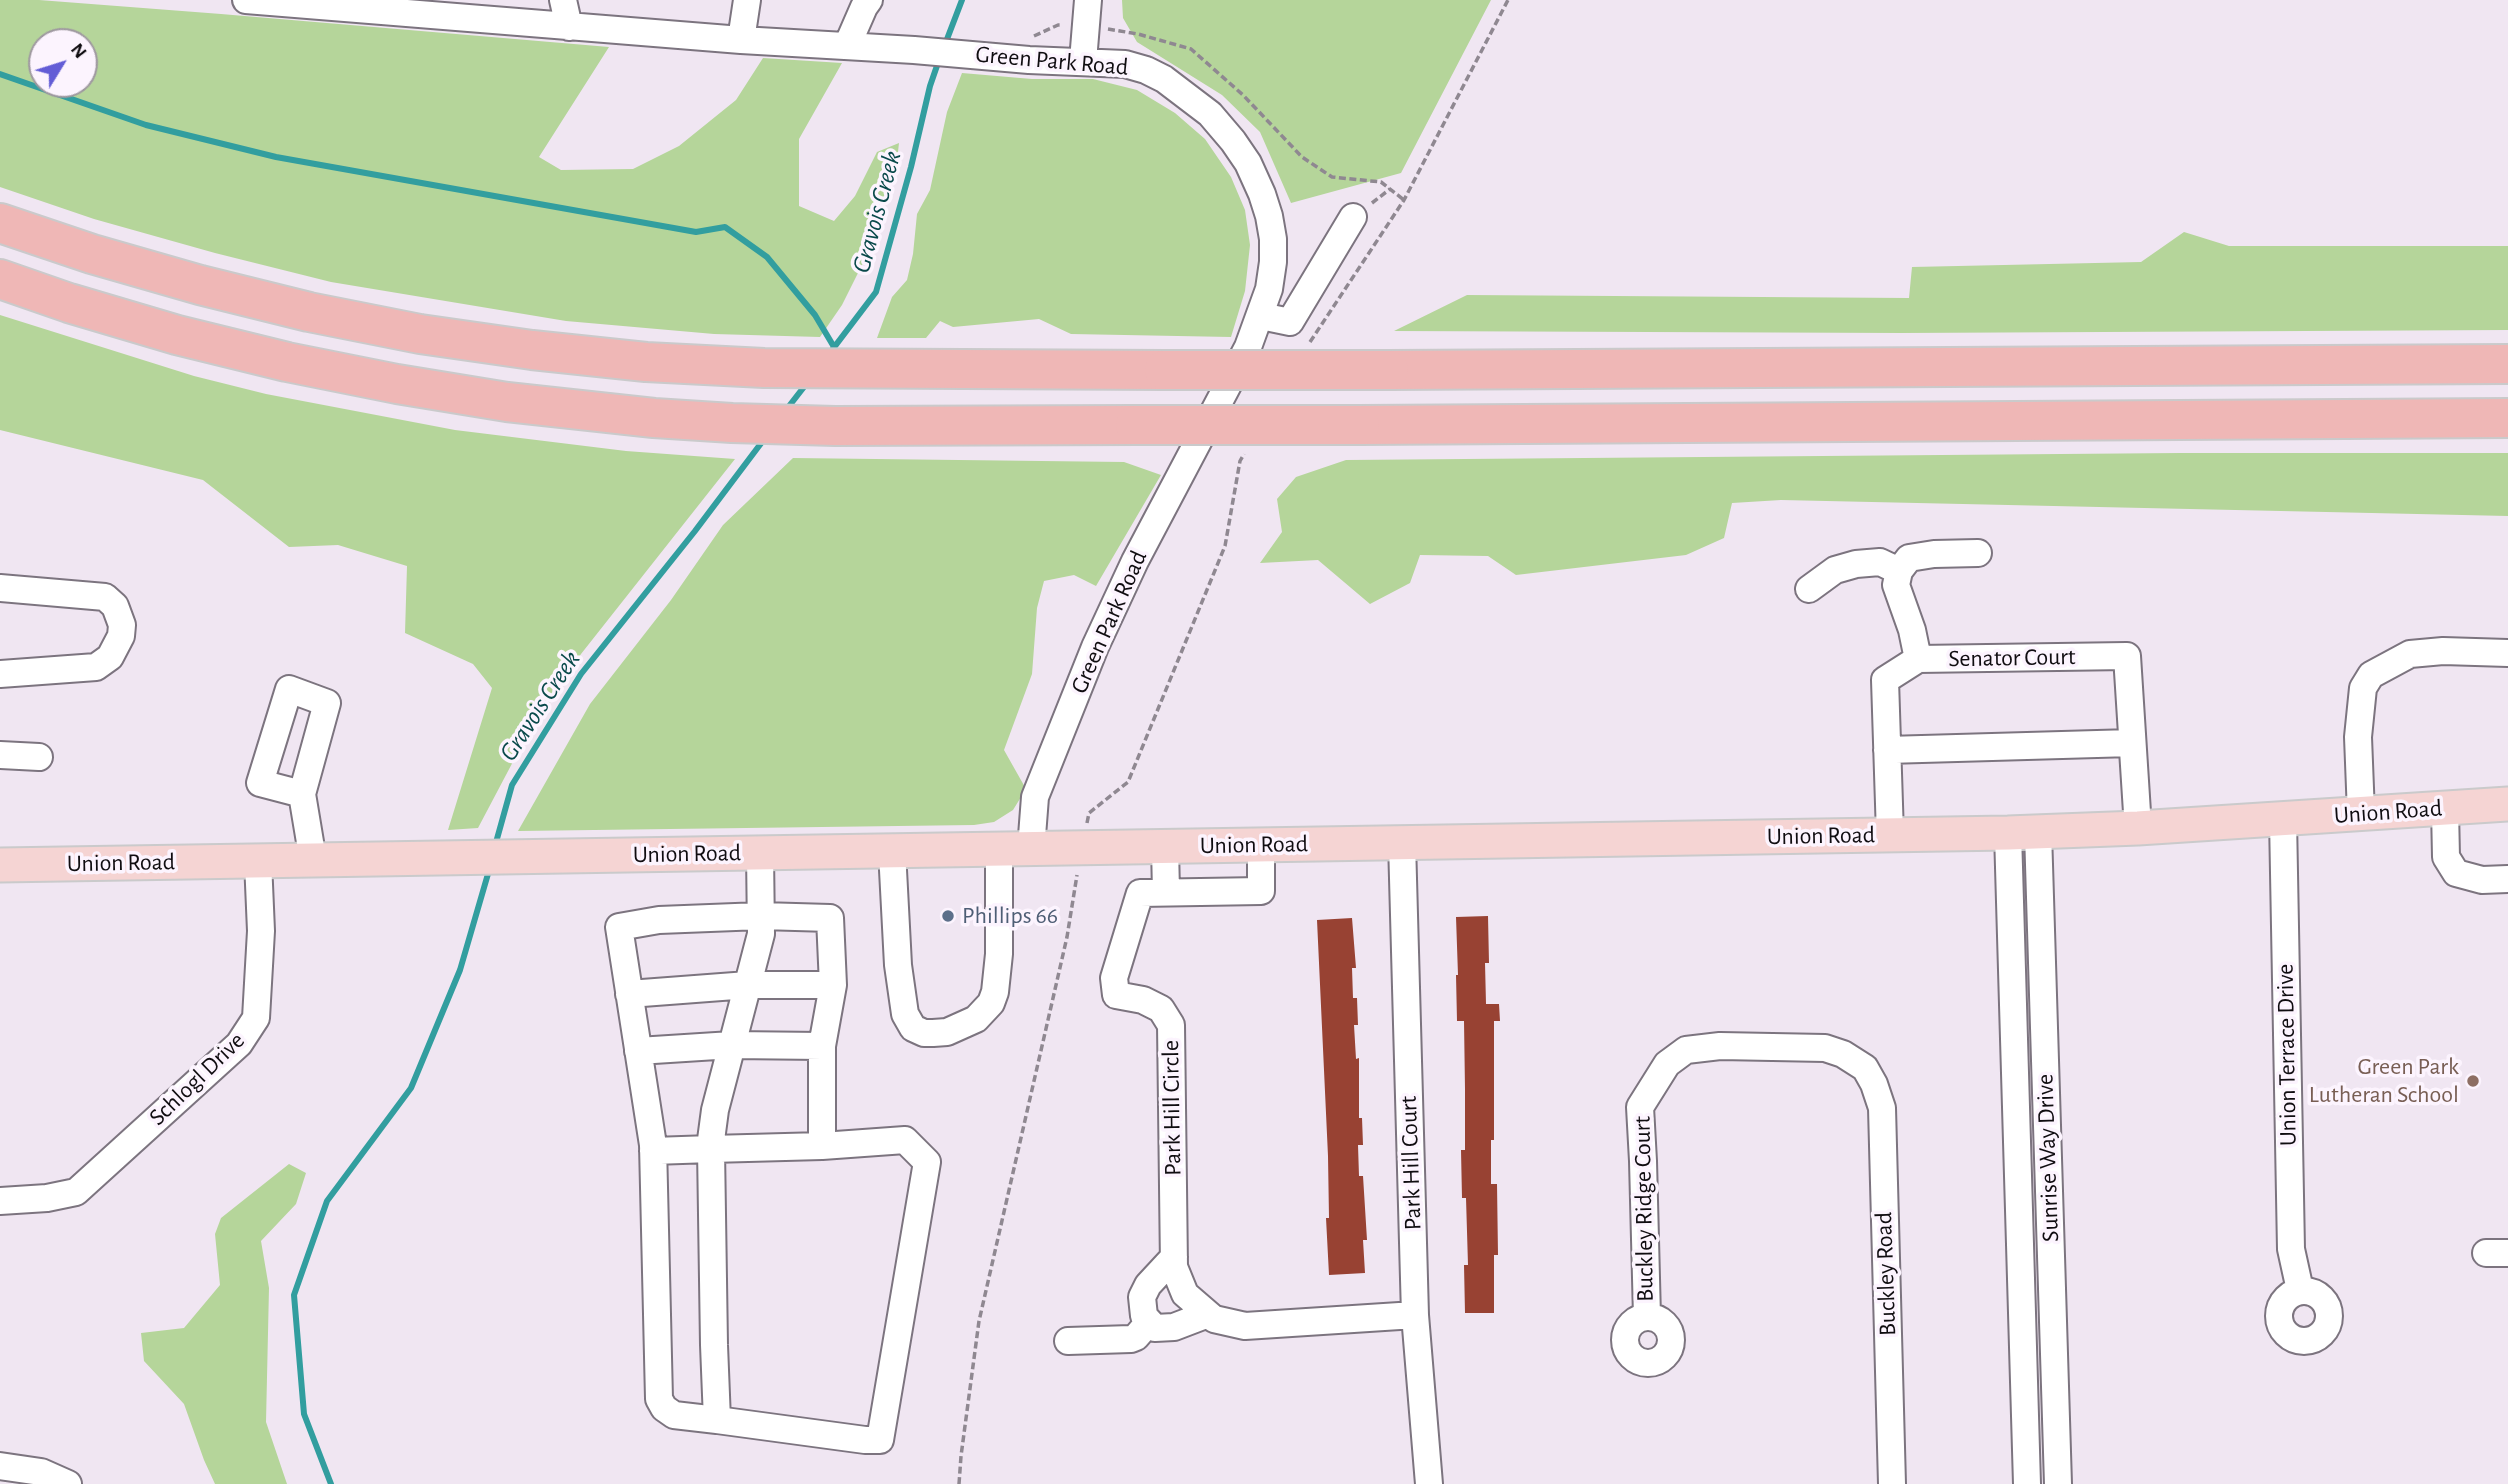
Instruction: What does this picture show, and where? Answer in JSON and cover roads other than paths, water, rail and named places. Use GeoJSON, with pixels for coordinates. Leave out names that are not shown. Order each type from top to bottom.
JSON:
{"type":"FeatureCollection","features":[{"type":"Feature","properties":{"kind":"highway"},"geometry":{"type":"LineString","coordinates":[[0,222],[92,254],[309,312],[420,334],[532,350],[693,364],[943,370],[1389,370],[2508,364]]}},
{"type":"Feature","properties":{"kind":"highway"},"geometry":{"type":"LineString","coordinates":[[0,279],[177,335],[397,384],[507,402],[654,418],[732,423],[900,426],[1360,425],[2508,418]]}},
{"type":"Feature","properties":{"kind":"main road","name":"Union Road"},"geometry":{"type":"LineString","coordinates":[[0,865],[2023,832],[2138,828],[2508,804]]}},
{"type":"Feature","properties":{"kind":"street","name":"Green Park Road"},"geometry":{"type":"LineString","coordinates":[[246,0],[741,40],[1125,64],[1164,79],[1210,114],[1248,163],[1262,194],[1269,216],[1273,262],[1269,289],[1248,347],[1135,561],[1095,647],[1035,797],[1031,849]]}},
{"type":"Feature","properties":{"kind":"street"},"geometry":{"type":"LineString","coordinates":[[563,0],[569,27]]}},
{"type":"Feature","properties":{"kind":"street"},"geometry":{"type":"LineString","coordinates":[[741,40],[747,0]]}},
{"type":"Feature","properties":{"kind":"street"},"geometry":{"type":"LineString","coordinates":[[848,46],[869,0]]}},
{"type":"Feature","properties":{"kind":"street"},"geometry":{"type":"LineString","coordinates":[[1083,61],[1087,13]]}},
{"type":"Feature","properties":{"kind":"street"},"geometry":{"type":"LineString","coordinates":[[1261,316],[1290,322],[1353,217]]}},
{"type":"Feature","properties":{"kind":"street"},"geometry":{"type":"LineString","coordinates":[[1918,659],[1912,630],[1896,585],[1899,571],[1909,558],[1934,554],[1978,553]]}},
{"type":"Feature","properties":{"kind":"street"},"geometry":{"type":"LineString","coordinates":[[1809,589],[1835,570],[1856,564],[1880,562],[1899,571]]}},
{"type":"Feature","properties":{"kind":"street"},"geometry":{"type":"LineString","coordinates":[[0,588],[105,597],[116,606],[122,625],[121,636],[110,657],[96,667],[0,674]]}},
{"type":"Feature","properties":{"kind":"street"},"geometry":{"type":"LineString","coordinates":[[2361,814],[2358,737],[2363,688],[2371,675],[2410,654],[2443,651],[2508,653]]}},
{"type":"Feature","properties":{"kind":"street","name":"Senator Court"},"geometry":{"type":"LineString","coordinates":[[1890,835],[1885,680],[1918,659],[2127,656],[2138,828]]}},
{"type":"Feature","properties":{"kind":"street"},"geometry":{"type":"LineString","coordinates":[[1887,750],[2132,743]]}},
{"type":"Feature","properties":{"kind":"street"},"geometry":{"type":"LineString","coordinates":[[0,755],[39,757]]}},
{"type":"Feature","properties":{"kind":"street"},"geometry":{"type":"LineString","coordinates":[[302,794],[313,860]]}},
{"type":"Feature","properties":{"kind":"street"},"geometry":{"type":"LineString","coordinates":[[2445,809],[2446,858],[2456,873],[2482,880],[2508,879]]}},
{"type":"Feature","properties":{"kind":"street","name":"Union Terrace Drive"},"geometry":{"type":"LineString","coordinates":[[2283,819],[2291,1249],[2300,1290]]}},
{"type":"Feature","properties":{"kind":"street","name":"Sunrise Way Drive"},"geometry":{"type":"LineString","coordinates":[[2023,832],[2027,1484]]}},
{"type":"Feature","properties":{"kind":"street","name":"Sunrise Way Drive"},"geometry":{"type":"LineString","coordinates":[[2023,832],[2058,1484]]}},
{"type":"Feature","properties":{"kind":"street","name":"Park Hill Court"},"geometry":{"type":"LineString","coordinates":[[1402,842],[1415,1315],[1429,1484]]}},
{"type":"Feature","properties":{"kind":"street"},"geometry":{"type":"LineString","coordinates":[[1165,847],[1166,892],[1261,891],[1261,845]]}},
{"type":"Feature","properties":{"kind":"street"},"geometry":{"type":"LineString","coordinates":[[892,851],[898,965],[905,1014],[913,1028],[924,1033],[933,1033],[947,1032],[976,1019],[991,1003],[995,992],[999,954],[999,849]]}},
{"type":"Feature","properties":{"kind":"street"},"geometry":{"type":"LineString","coordinates":[[717,1420],[713,1345],[711,1149],[715,1110],[761,934],[760,853]]}},
{"type":"Feature","properties":{"kind":"street","name":"Schlogl Drive"},"geometry":{"type":"LineString","coordinates":[[0,1201],[47,1198],[76,1192],[239,1044],[256,1018],[261,931],[258,861]]}},
{"type":"Feature","properties":{"kind":"street","name":"Park Hill Circle"},"geometry":{"type":"LineString","coordinates":[[1166,892],[1140,893],[1114,978],[1116,995],[1143,1000],[1161,1009],[1171,1025],[1174,1267],[1185,1294],[1214,1319],[1245,1326],[1415,1315]]}},
{"type":"Feature","properties":{"kind":"street"},"geometry":{"type":"LineString","coordinates":[[653,1151],[822,1146],[905,1140],[927,1161],[880,1440],[674,1415],[664,1408],[659,1399],[653,1151],[619,928],[659,920],[761,916],[830,918],[833,985],[822,1046],[822,1146]]}},
{"type":"Feature","properties":{"kind":"street"},"geometry":{"type":"LineString","coordinates":[[629,994],[748,985],[833,985]]}},
{"type":"Feature","properties":{"kind":"street"},"geometry":{"type":"LineString","coordinates":[[638,1051],[732,1045],[822,1046]]}},
{"type":"Feature","properties":{"kind":"street","name":"Buckley Ridge Court"},"geometry":{"type":"LineString","coordinates":[[1647,1317],[1640,1107],[1667,1064],[1686,1050],[1720,1046],[1825,1048],[1843,1054],[1865,1068]]}},
{"type":"Feature","properties":{"kind":"street","name":"Buckley Road"},"geometry":{"type":"LineString","coordinates":[[1865,1068],[1882,1108],[1892,1484]]}},
{"type":"Feature","properties":{"kind":"street"},"geometry":{"type":"LineString","coordinates":[[1174,1258],[1148,1284],[1142,1297],[1144,1316],[1155,1328],[1174,1326],[1208,1314]]}},
{"type":"Feature","properties":{"kind":"street"},"geometry":{"type":"LineString","coordinates":[[1068,1341],[1136,1338],[1149,1322]]}},
{"type":"Feature","properties":{"kind":"street"},"geometry":{"type":"LineString","coordinates":[[0,1466],[41,1472],[68,1484]]}},
{"type":"Feature","properties":{"kind":"waterway","name":"Gravois Creek"},"geometry":{"type":"LineString","coordinates":[[944,47],[962,0]]}},
{"type":"Feature","properties":{"kind":"waterway","name":"Gravois Creek"},"geometry":{"type":"LineString","coordinates":[[829,354],[876,292],[940,57]]}},
{"type":"Feature","properties":{"kind":"waterway"},"geometry":{"type":"LineString","coordinates":[[0,74],[146,125],[276,157],[696,232],[725,227],[767,257],[815,315],[834,347]]}},
{"type":"Feature","properties":{"kind":"waterway","name":"Gravois Creek"},"geometry":{"type":"LineString","coordinates":[[786,410],[807,383]]}},
{"type":"Feature","properties":{"kind":"waterway","name":"Gravois Creek"},"geometry":{"type":"LineString","coordinates":[[495,846],[512,785],[581,674],[765,438]]}},
{"type":"Feature","properties":{"kind":"waterway","name":"Gravois Creek"},"geometry":{"type":"LineString","coordinates":[[331,1484],[304,1414],[294,1295],[327,1201],[411,1088],[460,970],[490,867]]}},
{"type":"Feature","properties":{"kind":"place","name":"Phillips 66"},"geometry":{"type":"Point","coordinates":[948,916]}},
{"type":"Feature","properties":{"kind":"place","name":"Green Park Lutheran School"},"geometry":{"type":"Point","coordinates":[2473,1081]}}]}
